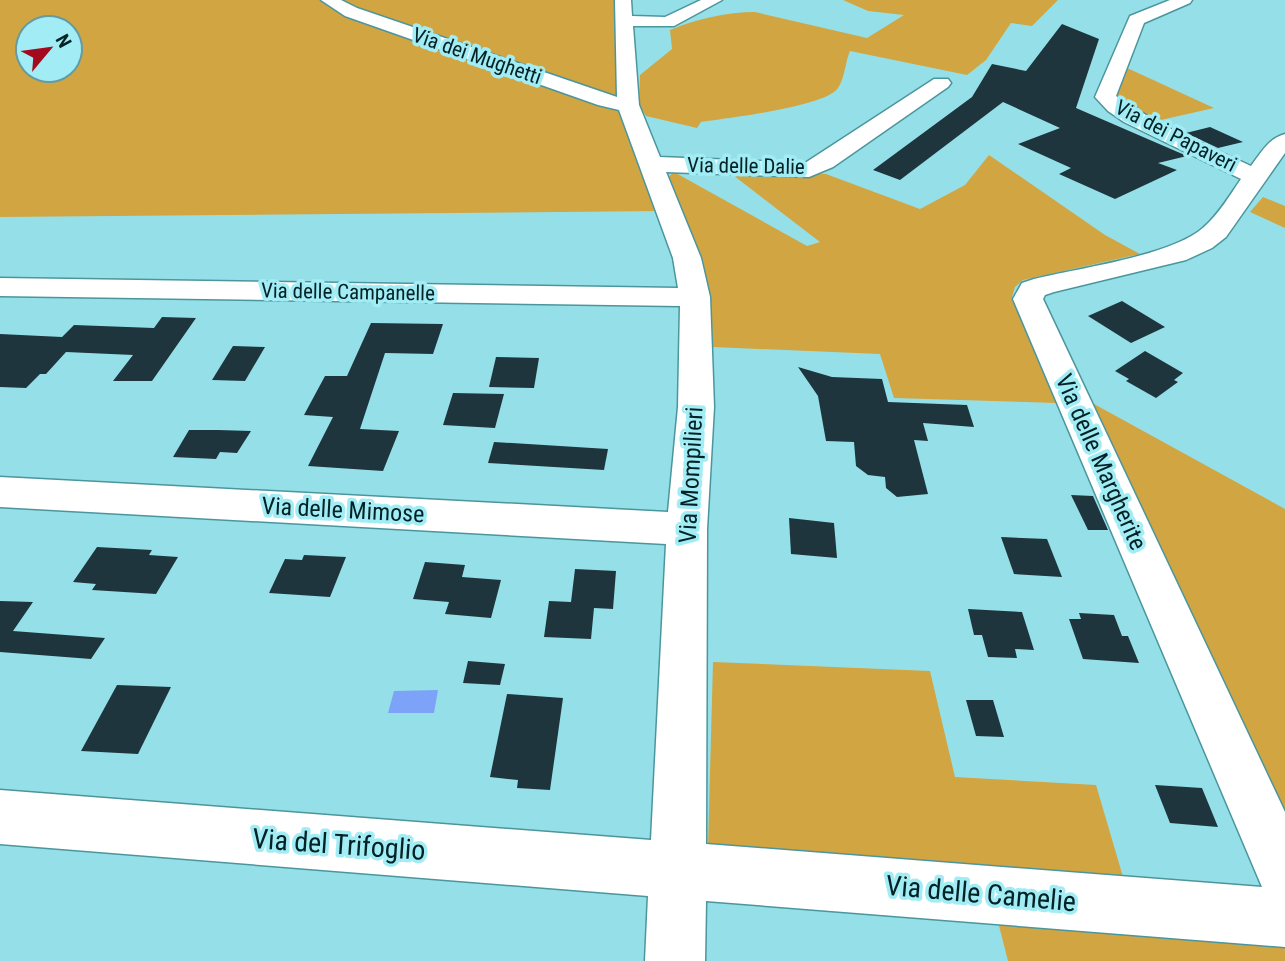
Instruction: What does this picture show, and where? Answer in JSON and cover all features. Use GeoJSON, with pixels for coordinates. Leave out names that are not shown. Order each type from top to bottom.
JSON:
{"type":"FeatureCollection","features":[{"type":"Feature","properties":{"kind":"street","name":"Via dei Mughetti"},"geometry":{"type":"LineString","coordinates":[[329,0],[351,12],[605,101],[628,105]]}},
{"type":"Feature","properties":{"kind":"street","name":"Via Mompilieri"},"geometry":{"type":"LineString","coordinates":[[623,0],[628,105],[687,258],[695,297],[696,407],[687,529],[675,961]]}},
{"type":"Feature","properties":{"kind":"street"},"geometry":{"type":"LineString","coordinates":[[624,21],[668,22],[714,0]]}},
{"type":"Feature","properties":{"kind":"street","name":"Via dei Papaveri"},"geometry":{"type":"LineString","coordinates":[[1184,0],[1136,20],[1105,97],[1111,105],[1133,117],[1269,169]]}},
{"type":"Feature","properties":{"kind":"street"},"geometry":{"type":"LineString","coordinates":[[626,60],[653,47],[657,22]]}},
{"type":"Feature","properties":{"kind":"street","name":"Via delle Dalie"},"geometry":{"type":"LineString","coordinates":[[651,164],[809,170],[825,162],[941,83]]}},
{"type":"Feature","properties":{"kind":"street"},"geometry":{"type":"LineString","coordinates":[[1269,169],[1285,141]]}},
{"type":"Feature","properties":{"kind":"street","name":"Via delle Margherite"},"geometry":{"type":"LineString","coordinates":[[1269,169],[1216,231],[1202,242],[1176,254],[1044,285],[1033,289],[1028,299],[1285,874]]}},
{"type":"Feature","properties":{"kind":"street","name":"Via delle Campanelle"},"geometry":{"type":"LineString","coordinates":[[0,287],[695,297]]}},
{"type":"Feature","properties":{"kind":"street","name":"Via delle Mimose"},"geometry":{"type":"LineString","coordinates":[[0,492],[687,529]]}},
{"type":"Feature","properties":{"kind":"street","name":"Via del Trifoglio"},"geometry":{"type":"LineString","coordinates":[[0,817],[677,869]]}},
{"type":"Feature","properties":{"kind":"street","name":"Via delle Camelie"},"geometry":{"type":"LineString","coordinates":[[677,869],[1285,918]]}},
{"type":"Feature","properties":{"kind":"shaded area"},"geometry":{"type":"Polygon","coordinates":[[[0,0],[323,0],[410,38],[626,113],[662,211],[0,217],[0,0]]]}},
{"type":"Feature","properties":{"kind":"shaded area"},"geometry":{"type":"Polygon","coordinates":[[[334,0],[617,0],[615,39],[618,100],[334,0]]]}},
{"type":"Feature","properties":{"kind":"shaded area"},"geometry":{"type":"Polygon","coordinates":[[[843,0],[1058,0],[1032,26],[1011,23],[986,60],[967,75],[850,51],[838,88],[815,101],[796,106],[701,122],[697,128],[646,116],[639,106],[640,75],[672,49],[670,30],[680,26],[701,19],[755,12],[867,38],[904,15],[868,11],[843,0]]]}},
{"type":"Feature","properties":{"kind":"shaded area"},"geometry":{"type":"Polygon","coordinates":[[[1125,67],[1214,108],[1152,122],[1114,96],[1125,67]]]}},
{"type":"Feature","properties":{"kind":"shaded area"},"geometry":{"type":"Polygon","coordinates":[[[989,155],[1105,235],[1140,254],[1023,280],[1015,287],[1012,297],[1058,403],[894,398],[880,354],[713,347],[709,292],[700,256],[668,177],[674,172],[807,246],[820,242],[729,172],[826,174],[920,209],[965,185],[989,155]]]}},
{"type":"Feature","properties":{"kind":"shaded area"},"geometry":{"type":"Polygon","coordinates":[[[1263,197],[1285,206],[1285,228],[1250,212],[1263,197]]]}},
{"type":"Feature","properties":{"kind":"shaded area"},"geometry":{"type":"Polygon","coordinates":[[[1085,399],[1285,509],[1285,811],[1085,399]]]}},
{"type":"Feature","properties":{"kind":"shaded area"},"geometry":{"type":"Polygon","coordinates":[[[713,662],[930,671],[955,777],[1096,785],[1126,887],[708,847],[713,662]]]}},
{"type":"Feature","properties":{"kind":"shaded area"},"geometry":{"type":"Polygon","coordinates":[[[996,914],[1285,939],[1285,961],[1008,961],[996,914]]]}},
{"type":"Feature","properties":{"kind":"water"},"geometry":{"type":"Polygon","coordinates":[[[438,690],[434,713],[388,713],[394,691],[438,690]]]}},
{"type":"Feature","properties":{"kind":"building"},"geometry":{"type":"Polygon","coordinates":[[[1062,24],[1099,39],[1076,108],[1187,156],[1158,163],[1177,170],[1115,199],[1059,174],[1071,168],[1018,144],[1060,128],[1003,102],[900,180],[873,170],[972,97],[992,64],[1026,71],[1062,24]]]}},
{"type":"Feature","properties":{"kind":"building"},"geometry":{"type":"Polygon","coordinates":[[[1210,127],[1243,142],[1218,148],[1186,133],[1210,127]]]}},
{"type":"Feature","properties":{"kind":"building"},"geometry":{"type":"Polygon","coordinates":[[[1122,301],[1165,327],[1131,343],[1088,316],[1122,301]]]}},
{"type":"Feature","properties":{"kind":"building"},"geometry":{"type":"Polygon","coordinates":[[[162,317],[196,318],[152,381],[113,381],[133,355],[66,352],[46,374],[40,374],[26,388],[0,387],[0,334],[62,337],[74,325],[154,328],[162,317]]]}},
{"type":"Feature","properties":{"kind":"building"},"geometry":{"type":"Polygon","coordinates":[[[371,323],[443,324],[433,354],[385,353],[360,429],[399,431],[383,471],[308,466],[333,417],[304,415],[325,376],[347,376],[371,323]]]}},
{"type":"Feature","properties":{"kind":"building"},"geometry":{"type":"Polygon","coordinates":[[[233,346],[265,347],[245,381],[212,380],[233,346]]]}},
{"type":"Feature","properties":{"kind":"building"},"geometry":{"type":"Polygon","coordinates":[[[1145,351],[1183,373],[1174,380],[1178,382],[1156,398],[1126,381],[1129,379],[1115,371],[1145,351]]]}},
{"type":"Feature","properties":{"kind":"building"},"geometry":{"type":"Polygon","coordinates":[[[496,357],[539,358],[534,388],[489,387],[496,357]]]}},
{"type":"Feature","properties":{"kind":"building"},"geometry":{"type":"Polygon","coordinates":[[[798,367],[832,377],[882,379],[888,402],[967,405],[974,427],[923,423],[928,441],[914,440],[928,494],[897,497],[886,488],[885,477],[868,475],[856,466],[854,442],[826,441],[818,396],[798,367]]]}},
{"type":"Feature","properties":{"kind":"building"},"geometry":{"type":"Polygon","coordinates":[[[453,393],[504,394],[495,428],[443,425],[453,393]]]}},
{"type":"Feature","properties":{"kind":"building"},"geometry":{"type":"Polygon","coordinates":[[[189,430],[251,431],[237,453],[220,452],[216,459],[173,457],[189,430]]]}},
{"type":"Feature","properties":{"kind":"building"},"geometry":{"type":"Polygon","coordinates":[[[494,442],[608,449],[604,470],[488,463],[494,442]]]}},
{"type":"Feature","properties":{"kind":"building"},"geometry":{"type":"Polygon","coordinates":[[[1071,495],[1093,496],[1108,530],[1088,530],[1071,495]]]}},
{"type":"Feature","properties":{"kind":"building"},"geometry":{"type":"Polygon","coordinates":[[[789,518],[834,523],[837,558],[791,554],[789,518]]]}},
{"type":"Feature","properties":{"kind":"building"},"geometry":{"type":"Polygon","coordinates":[[[1001,537],[1047,539],[1062,577],[1014,574],[1001,537]]]}},
{"type":"Feature","properties":{"kind":"building"},"geometry":{"type":"Polygon","coordinates":[[[97,547],[152,550],[149,555],[178,557],[156,594],[92,590],[96,584],[73,582],[97,547]]]}},
{"type":"Feature","properties":{"kind":"building"},"geometry":{"type":"Polygon","coordinates":[[[304,555],[346,557],[330,597],[269,593],[285,559],[302,560],[304,555]]]}},
{"type":"Feature","properties":{"kind":"building"},"geometry":{"type":"Polygon","coordinates":[[[425,562],[465,565],[462,577],[501,580],[491,618],[445,614],[449,602],[413,599],[425,562]]]}},
{"type":"Feature","properties":{"kind":"building"},"geometry":{"type":"Polygon","coordinates":[[[575,569],[616,571],[613,609],[594,608],[591,639],[544,637],[549,601],[571,602],[575,569]]]}},
{"type":"Feature","properties":{"kind":"building"},"geometry":{"type":"Polygon","coordinates":[[[0,601],[33,602],[13,631],[105,638],[91,659],[0,652],[0,601]]]}},
{"type":"Feature","properties":{"kind":"building"},"geometry":{"type":"Polygon","coordinates":[[[968,609],[1022,612],[1034,650],[1015,649],[1017,658],[988,657],[982,635],[974,635],[968,609]]]}},
{"type":"Feature","properties":{"kind":"building"},"geometry":{"type":"Polygon","coordinates":[[[1079,613],[1114,615],[1122,636],[1128,636],[1139,663],[1083,659],[1069,619],[1081,619],[1079,613]]]}},
{"type":"Feature","properties":{"kind":"building"},"geometry":{"type":"Polygon","coordinates":[[[468,661],[505,664],[500,685],[463,683],[468,661]]]}},
{"type":"Feature","properties":{"kind":"building"},"geometry":{"type":"Polygon","coordinates":[[[117,685],[171,687],[138,754],[81,751],[117,685]]]}},
{"type":"Feature","properties":{"kind":"building"},"geometry":{"type":"Polygon","coordinates":[[[507,694],[563,698],[550,790],[517,788],[518,780],[490,777],[507,694]]]}},
{"type":"Feature","properties":{"kind":"building"},"geometry":{"type":"Polygon","coordinates":[[[966,700],[993,700],[1004,737],[976,736],[966,700]]]}},
{"type":"Feature","properties":{"kind":"building"},"geometry":{"type":"Polygon","coordinates":[[[1155,785],[1202,788],[1218,827],[1170,823],[1155,785]]]}}]}
